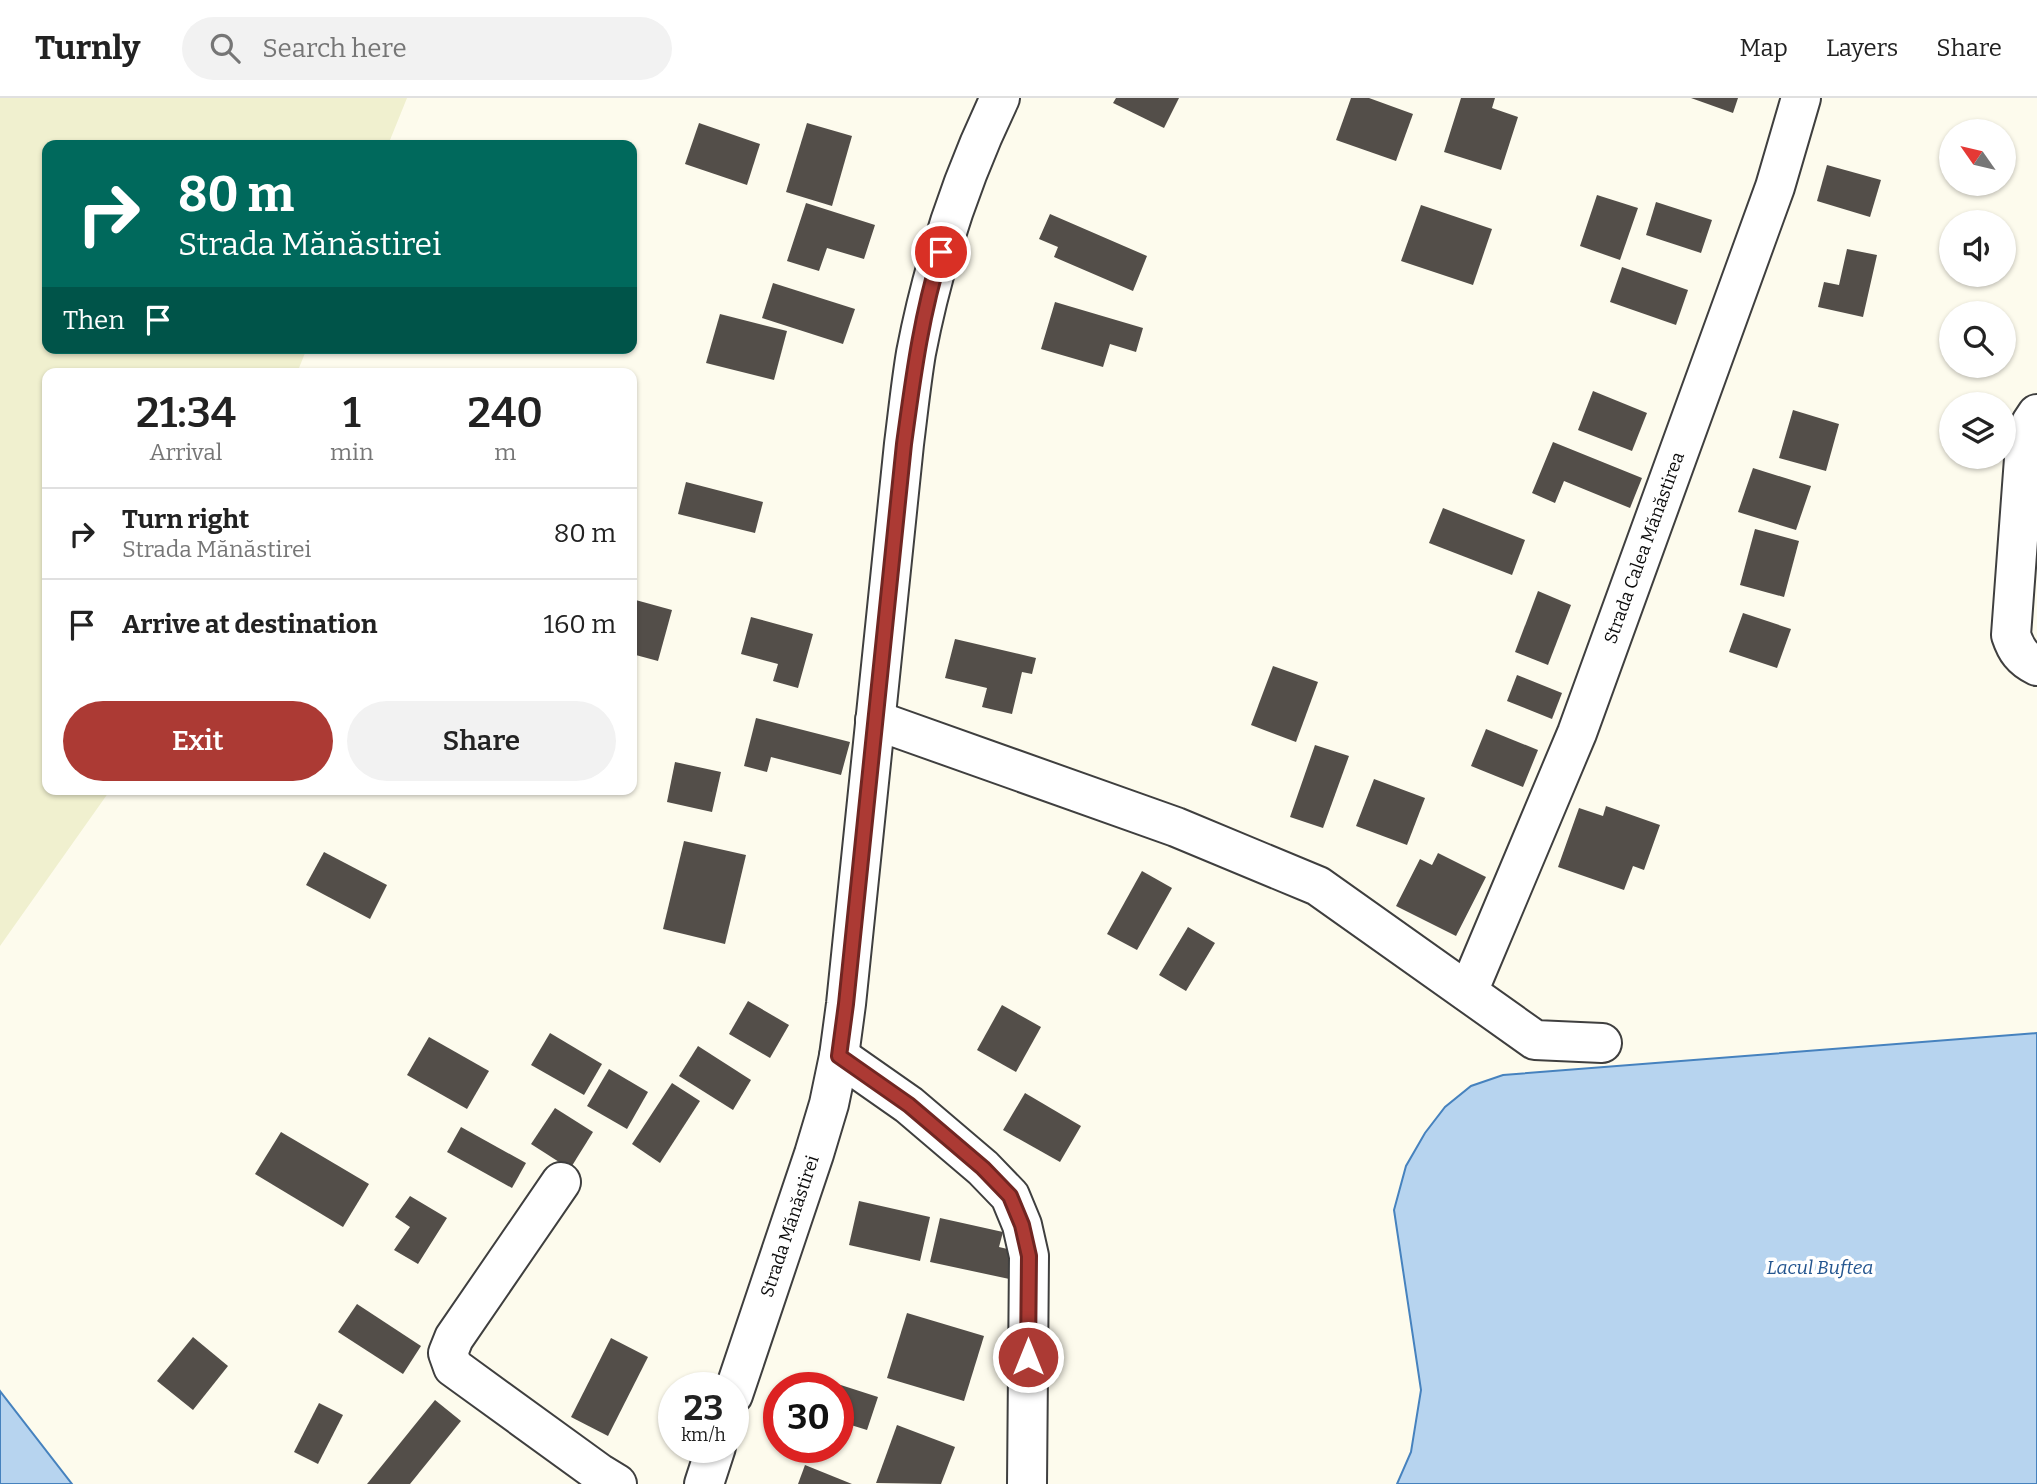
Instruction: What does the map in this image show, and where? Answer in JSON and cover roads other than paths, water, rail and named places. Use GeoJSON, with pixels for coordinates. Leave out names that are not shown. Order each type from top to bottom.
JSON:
{"type":"FeatureCollection","features":[{"type":"Feature","properties":{"kind":"street","name":"Strada Mănăstirei"},"geometry":{"type":"LineString","coordinates":[[741,1372],[814,1154],[829,1104],[839,1056],[904,444],[916,354],[934,275],[962,184],[999,98]]}},
{"type":"Feature","properties":{"kind":"street","name":"Strada Calea Mănăstirea"},"geometry":{"type":"LineString","coordinates":[[1468,992],[1577,733],[1775,187],[1801,98]]}},
{"type":"Feature","properties":{"kind":"street"},"geometry":{"type":"LineString","coordinates":[[2037,414],[2031,423],[2025,445],[2011,635],[2016,649],[2024,659],[2037,666]]}},
{"type":"Feature","properties":{"kind":"street"},"geometry":{"type":"LineString","coordinates":[[875,720],[1176,827],[1318,886],[1535,1040],[1602,1043]]}},
{"type":"Feature","properties":{"kind":"street"},"geometry":{"type":"LineString","coordinates":[[839,1056],[909,1105],[983,1168],[1010,1196],[1022,1225],[1029,1256],[1027,1484]]}},
{"type":"Feature","properties":{"kind":"street"},"geometry":{"type":"LineString","coordinates":[[561,1182],[454,1338],[448,1353],[453,1367],[617,1484]]}},
{"type":"Feature","properties":{"kind":"street"},"geometry":{"type":"LineString","coordinates":[[704,1484],[711,1463]]}},
{"type":"Feature","properties":{"kind":"water","name":"Lacul Buftea"},"geometry":{"type":"Polygon","coordinates":[[[2037,1033],[2037,1484],[1397,1484],[1411,1452],[1421,1390],[1394,1210],[1406,1166],[1425,1133],[1445,1107],[1471,1086],[1503,1075],[2037,1033]]]}},
{"type":"Feature","properties":{"kind":"water"},"geometry":{"type":"Polygon","coordinates":[[[0,1391],[72,1484],[0,1484],[0,1391]]]}}]}
